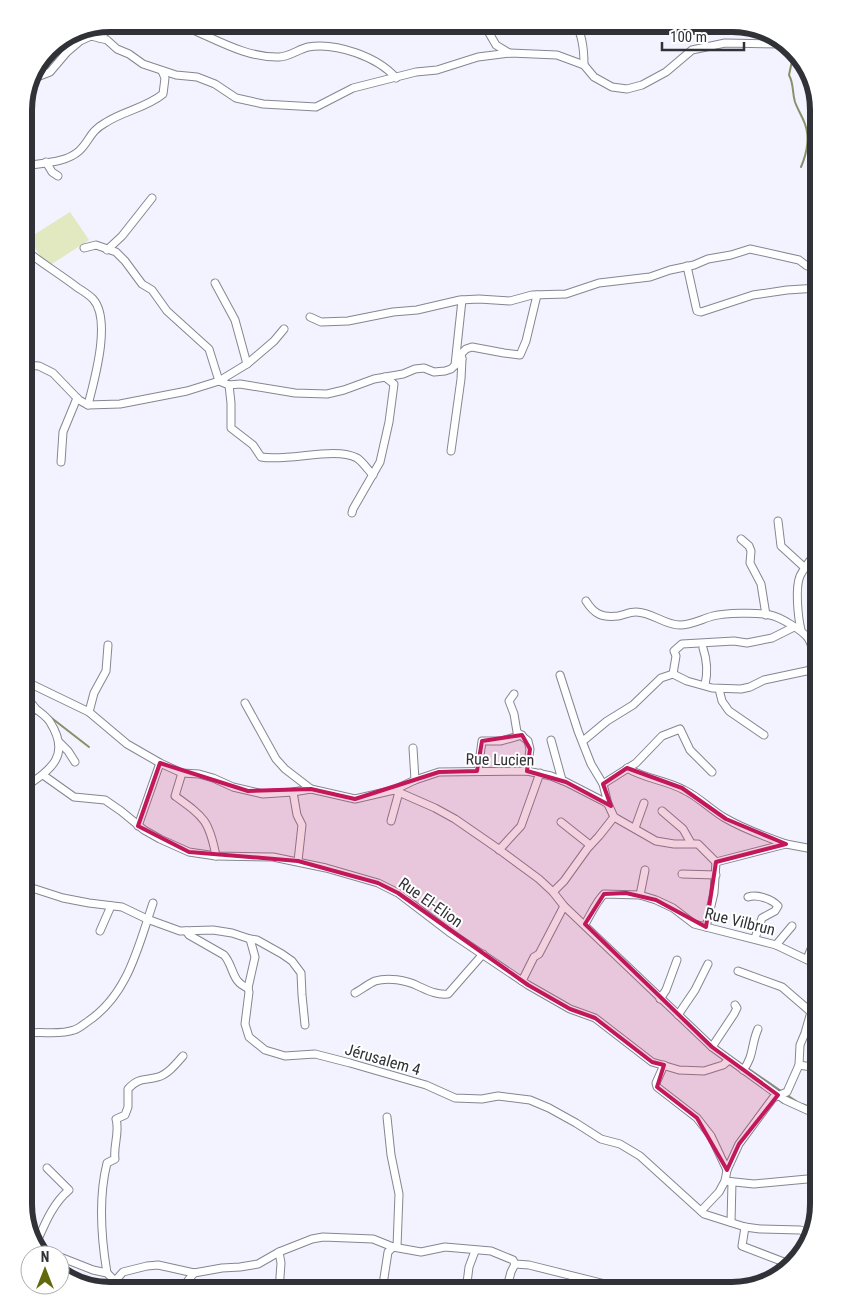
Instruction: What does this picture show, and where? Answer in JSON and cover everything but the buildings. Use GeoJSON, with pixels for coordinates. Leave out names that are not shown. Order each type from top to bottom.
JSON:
{"type":"FeatureCollection","features":[{"type":"Feature","properties":{"kind":"street"},"geometry":{"type":"LineString","coordinates":[[198,32],[243,51],[267,56],[281,57],[306,48],[318,46],[350,50],[388,69],[396,78]]}},
{"type":"Feature","properties":{"kind":"street"},"geometry":{"type":"LineString","coordinates":[[100,38],[105,33]]}},
{"type":"Feature","properties":{"kind":"street"},"geometry":{"type":"LineString","coordinates":[[489,33],[496,45],[510,53]]}},
{"type":"Feature","properties":{"kind":"street"},"geometry":{"type":"LineString","coordinates":[[580,33],[584,65]]}},
{"type":"Feature","properties":{"kind":"street"},"geometry":{"type":"LineString","coordinates":[[41,75],[50,72],[67,52],[80,41],[91,36],[107,40],[117,49],[129,54],[143,64],[176,75],[197,77],[215,84],[236,98],[262,104],[316,107],[353,88],[416,72],[437,70],[478,56],[510,53],[556,55],[584,65],[594,77],[612,87],[627,89],[642,85],[666,72],[692,50],[725,42],[771,44]]}},
{"type":"Feature","properties":{"kind":"street"},"geometry":{"type":"LineString","coordinates":[[33,164],[62,159],[79,152],[94,130],[100,126],[154,102],[163,94],[165,78],[162,71]]}},
{"type":"Feature","properties":{"kind":"street"},"geometry":{"type":"LineString","coordinates":[[46,162],[52,172],[58,176]]}},
{"type":"Feature","properties":{"kind":"street"},"geometry":{"type":"LineString","coordinates":[[107,250],[122,236],[152,198]]}},
{"type":"Feature","properties":{"kind":"street"},"geometry":{"type":"LineString","coordinates":[[84,248],[96,245],[116,252],[121,256],[142,284],[152,290],[167,311],[209,349],[219,381]]}},
{"type":"Feature","properties":{"kind":"street"},"geometry":{"type":"LineString","coordinates":[[310,318],[326,322],[348,322],[462,300],[510,301],[537,294],[566,294],[599,283],[650,278],[670,270],[750,249],[799,260],[810,267]]}},
{"type":"Feature","properties":{"kind":"street"},"geometry":{"type":"LineString","coordinates":[[33,257],[94,299],[98,309],[101,346],[88,405]]}},
{"type":"Feature","properties":{"kind":"street"},"geometry":{"type":"LineString","coordinates":[[687,266],[697,311],[701,312],[753,296],[787,290],[810,289]]}},
{"type":"Feature","properties":{"kind":"street"},"geometry":{"type":"LineString","coordinates":[[215,282],[236,320],[247,364]]}},
{"type":"Feature","properties":{"kind":"street"},"geometry":{"type":"LineString","coordinates":[[451,451],[461,379],[461,354],[466,349],[472,347],[520,354],[526,341],[537,294]]}},
{"type":"Feature","properties":{"kind":"street"},"geometry":{"type":"LineString","coordinates":[[455,365],[462,300]]}},
{"type":"Feature","properties":{"kind":"street"},"geometry":{"type":"LineString","coordinates":[[33,366],[39,366],[53,373],[77,398],[88,405],[120,404],[187,391],[219,381],[247,364],[274,341],[284,329]]}},
{"type":"Feature","properties":{"kind":"street"},"geometry":{"type":"LineString","coordinates":[[219,381],[229,385],[240,384],[285,392],[327,394],[374,379],[403,374],[415,368],[424,368],[434,372],[445,371],[462,359]]}},
{"type":"Feature","properties":{"kind":"street"},"geometry":{"type":"LineString","coordinates":[[352,513],[353,508],[380,462],[385,448],[394,384],[385,377]]}},
{"type":"Feature","properties":{"kind":"street"},"geometry":{"type":"LineString","coordinates":[[229,385],[231,428],[253,445],[261,457],[280,459],[340,453],[359,459],[373,475]]}},
{"type":"Feature","properties":{"kind":"street"},"geometry":{"type":"LineString","coordinates":[[61,462],[64,432],[77,398]]}},
{"type":"Feature","properties":{"kind":"street"},"geometry":{"type":"LineString","coordinates":[[778,521],[781,546],[805,568]]}},
{"type":"Feature","properties":{"kind":"street"},"geometry":{"type":"LineString","coordinates":[[740,539],[749,546],[751,551],[750,563],[761,584],[766,614]]}},
{"type":"Feature","properties":{"kind":"street"},"geometry":{"type":"LineString","coordinates":[[798,629],[798,586],[800,577],[810,561]]}},
{"type":"Feature","properties":{"kind":"street"},"geometry":{"type":"LineString","coordinates":[[586,601],[592,611],[598,614],[618,616],[634,612],[645,612],[663,621],[680,625],[713,616],[766,614],[798,629],[810,641]]}},
{"type":"Feature","properties":{"kind":"street"},"geometry":{"type":"LineString","coordinates":[[673,674],[676,656],[674,651],[682,644],[734,641],[747,643],[772,638],[798,629]]}},
{"type":"Feature","properties":{"kind":"street"},"geometry":{"type":"LineString","coordinates":[[89,712],[92,700],[106,671],[108,645]]}},
{"type":"Feature","properties":{"kind":"street"},"geometry":{"type":"LineString","coordinates":[[703,648],[707,664],[705,685]]}},
{"type":"Feature","properties":{"kind":"street"},"geometry":{"type":"LineString","coordinates":[[583,741],[607,721],[640,700],[661,678],[673,674],[687,681],[719,689],[750,687],[764,680],[810,674]]}},
{"type":"Feature","properties":{"kind":"street"},"geometry":{"type":"LineString","coordinates":[[560,675],[591,764],[603,784],[608,804],[614,817],[656,841],[674,844],[698,844],[716,862],[714,893],[706,927]]}},
{"type":"Feature","properties":{"kind":"street"},"geometry":{"type":"LineString","coordinates":[[32,685],[89,712],[127,744],[182,773],[199,774],[248,791],[263,794],[311,789]]}},
{"type":"Feature","properties":{"kind":"street"},"geometry":{"type":"LineString","coordinates":[[719,689],[722,701],[729,711],[764,735]]}},
{"type":"Feature","properties":{"kind":"street"},"geometry":{"type":"LineString","coordinates":[[514,694],[509,701],[514,714],[517,732],[528,741],[530,749],[527,771]]}},
{"type":"Feature","properties":{"kind":"street"},"geometry":{"type":"LineString","coordinates":[[245,703],[276,759],[285,769],[311,789]]}},
{"type":"Feature","properties":{"kind":"street"},"geometry":{"type":"LineString","coordinates":[[32,704],[50,721],[60,743],[68,751],[74,762]]}},
{"type":"Feature","properties":{"kind":"street"},"geometry":{"type":"LineString","coordinates":[[603,784],[636,763],[662,736],[680,729],[690,750],[712,772]]}},
{"type":"Feature","properties":{"kind":"street"},"geometry":{"type":"LineString","coordinates":[[478,770],[482,741],[501,741],[522,735]]}},
{"type":"Feature","properties":{"kind":"street"},"geometry":{"type":"LineString","coordinates":[[551,740],[562,780]]}},
{"type":"Feature","properties":{"kind":"street"},"geometry":{"type":"LineString","coordinates":[[32,782],[43,775],[56,761],[60,743]]}},
{"type":"Feature","properties":{"kind":"street"},"geometry":{"type":"LineString","coordinates":[[413,748],[415,780]]}},
{"type":"Feature","properties":{"kind":"street"},"geometry":{"type":"LineString","coordinates":[[138,826],[160,763]]}},
{"type":"Feature","properties":{"kind":"street"},"geometry":{"type":"LineString","coordinates":[[627,768],[639,775],[682,788],[696,796],[726,819],[748,830],[786,844],[810,848]]}},
{"type":"Feature","properties":{"kind":"street","name":"Rue Lucien"},"geometry":{"type":"LineString","coordinates":[[311,789],[355,799],[397,791],[415,780],[439,772],[478,770],[527,771],[562,780],[608,804]]}},
{"type":"Feature","properties":{"kind":"street"},"geometry":{"type":"LineString","coordinates":[[182,773],[175,796],[204,820],[211,833],[216,856]]}},
{"type":"Feature","properties":{"kind":"street"},"geometry":{"type":"LineString","coordinates":[[500,850],[521,826],[540,773]]}},
{"type":"Feature","properties":{"kind":"street","name":"Rue El-Elion"},"geometry":{"type":"LineString","coordinates":[[43,775],[74,796],[105,800],[138,826],[160,839],[189,852],[216,856],[272,857],[298,861],[378,883],[398,893],[448,932],[522,981],[570,1009],[595,1018],[652,1062],[679,1070],[704,1071],[723,1065],[729,1060]]}},
{"type":"Feature","properties":{"kind":"street"},"geometry":{"type":"LineString","coordinates":[[391,821],[397,791],[435,808],[500,850],[553,892],[564,906],[712,1047],[778,1095],[810,1111]]}},
{"type":"Feature","properties":{"kind":"street"},"geometry":{"type":"LineString","coordinates":[[293,792],[297,815],[302,825],[298,861]]}},
{"type":"Feature","properties":{"kind":"street"},"geometry":{"type":"LineString","coordinates":[[635,828],[644,803]]}},
{"type":"Feature","properties":{"kind":"street"},"geometry":{"type":"LineString","coordinates":[[662,811],[683,829],[692,843]]}},
{"type":"Feature","properties":{"kind":"street"},"geometry":{"type":"LineString","coordinates":[[553,892],[564,882],[614,817]]}},
{"type":"Feature","properties":{"kind":"street"},"geometry":{"type":"LineString","coordinates":[[560,822],[590,846]]}},
{"type":"Feature","properties":{"kind":"street"},"geometry":{"type":"LineString","coordinates":[[716,862],[786,844]]}},
{"type":"Feature","properties":{"kind":"street"},"geometry":{"type":"LineString","coordinates":[[640,894],[646,870]]}},
{"type":"Feature","properties":{"kind":"street"},"geometry":{"type":"LineString","coordinates":[[682,874],[716,875]]}},
{"type":"Feature","properties":{"kind":"street"},"geometry":{"type":"LineString","coordinates":[[32,888],[63,898],[122,907],[147,919],[180,931],[213,930],[257,940],[292,961],[301,973],[305,1026]]}},
{"type":"Feature","properties":{"kind":"street","name":"Rue Vilbrun"},"geometry":{"type":"LineString","coordinates":[[584,924],[594,910],[598,900],[604,894],[640,894],[673,908],[694,924],[776,944],[810,960]]}},
{"type":"Feature","properties":{"kind":"street"},"geometry":{"type":"LineString","coordinates":[[748,897],[754,895],[775,902],[778,906],[775,911],[762,918],[755,938]]}},
{"type":"Feature","properties":{"kind":"street"},"geometry":{"type":"LineString","coordinates":[[32,1034],[50,1034],[74,1030],[101,1013],[114,998],[125,978],[143,937],[153,903]]}},
{"type":"Feature","properties":{"kind":"street"},"geometry":{"type":"LineString","coordinates":[[100,931],[111,906]]}},
{"type":"Feature","properties":{"kind":"street"},"geometry":{"type":"LineString","coordinates":[[522,981],[534,957],[539,954],[564,906]]}},
{"type":"Feature","properties":{"kind":"street"},"geometry":{"type":"LineString","coordinates":[[776,944],[792,926]]}},
{"type":"Feature","properties":{"kind":"street"},"geometry":{"type":"LineString","coordinates":[[186,931],[189,935],[224,955],[236,980],[243,987],[248,988]]}},
{"type":"Feature","properties":{"kind":"street","name":"Jérusalem 4"},"geometry":{"type":"LineString","coordinates":[[250,939],[255,957],[248,988],[245,1024],[248,1036],[265,1050],[285,1056],[315,1054],[426,1085],[455,1098],[482,1099],[498,1096],[530,1100],[562,1115],[601,1139],[620,1144],[633,1152],[701,1211],[745,1227],[805,1231]]}},
{"type":"Feature","properties":{"kind":"street"},"geometry":{"type":"LineString","coordinates":[[807,959],[810,952]]}},
{"type":"Feature","properties":{"kind":"street"},"geometry":{"type":"LineString","coordinates":[[355,993],[375,982],[401,980],[415,984],[438,995],[448,994],[483,954]]}},
{"type":"Feature","properties":{"kind":"street"},"geometry":{"type":"LineString","coordinates":[[660,999],[677,960]]}},
{"type":"Feature","properties":{"kind":"street"},"geometry":{"type":"LineString","coordinates":[[678,1015],[695,990],[708,964]]}},
{"type":"Feature","properties":{"kind":"street"},"geometry":{"type":"LineString","coordinates":[[738,971],[782,987],[810,1011]]}},
{"type":"Feature","properties":{"kind":"street"},"geometry":{"type":"LineString","coordinates":[[712,1047],[734,1014],[737,1008],[735,1005]]}},
{"type":"Feature","properties":{"kind":"street"},"geometry":{"type":"LineString","coordinates":[[726,1170],[738,1144],[773,1098],[787,1092],[799,1065],[800,1044],[810,1016]]}},
{"type":"Feature","properties":{"kind":"street"},"geometry":{"type":"LineString","coordinates":[[743,1070],[752,1055],[752,1046],[758,1028]]}},
{"type":"Feature","properties":{"kind":"street"},"geometry":{"type":"LineString","coordinates":[[107,1273],[102,1223],[102,1190],[107,1163],[115,1159],[114,1151],[118,1128],[116,1119],[125,1115],[128,1107],[128,1089],[134,1083],[140,1080],[159,1077],[171,1070],[183,1056]]}},
{"type":"Feature","properties":{"kind":"street"},"geometry":{"type":"LineString","coordinates":[[664,1065],[656,1083],[657,1087],[697,1118],[710,1136],[726,1170],[731,1222]]}},
{"type":"Feature","properties":{"kind":"street"},"geometry":{"type":"LineString","coordinates":[[799,1065],[810,1067]]}},
{"type":"Feature","properties":{"kind":"street"},"geometry":{"type":"LineString","coordinates":[[387,1117],[391,1155],[399,1194],[395,1247]]}},
{"type":"Feature","properties":{"kind":"street"},"geometry":{"type":"LineString","coordinates":[[39,1235],[53,1208],[70,1190],[47,1168]]}},
{"type":"Feature","properties":{"kind":"street"},"geometry":{"type":"LineString","coordinates":[[728,1182],[754,1184],[810,1179]]}},
{"type":"Feature","properties":{"kind":"street"},"geometry":{"type":"LineString","coordinates":[[701,1211],[728,1182]]}},
{"type":"Feature","properties":{"kind":"street"},"geometry":{"type":"LineString","coordinates":[[745,1227],[742,1246],[784,1262]]}},
{"type":"Feature","properties":{"kind":"street"},"geometry":{"type":"LineString","coordinates":[[70,1262],[107,1273],[115,1281],[123,1272],[147,1266],[158,1265],[194,1273],[258,1264],[279,1252],[312,1239],[323,1237],[373,1238],[395,1247],[421,1252],[445,1247],[496,1252],[516,1264],[529,1265],[588,1282]]}},
{"type":"Feature","properties":{"kind":"street"},"geometry":{"type":"LineString","coordinates":[[383,1282],[388,1252],[395,1247]]}},
{"type":"Feature","properties":{"kind":"street"},"geometry":{"type":"LineString","coordinates":[[467,1282],[469,1267],[475,1250]]}},
{"type":"Feature","properties":{"kind":"street"},"geometry":{"type":"LineString","coordinates":[[279,1252],[281,1262],[280,1282]]}},
{"type":"Feature","properties":{"kind":"street"},"geometry":{"type":"LineString","coordinates":[[508,1282],[516,1264]]}},
{"type":"Feature","properties":{"kind":"street"},"geometry":{"type":"LineString","coordinates":[[187,1282],[194,1273]]}},
{"type":"Feature","properties":{"kind":"highlighted area"},"geometry":{"type":"Polygon","coordinates":[[[522,735],[530,749],[527,771],[566,782],[611,806],[603,784],[627,768],[682,788],[726,819],[786,844],[716,862],[706,927],[656,900],[626,893],[604,894],[585,924],[712,1047],[778,1095],[739,1144],[727,1170],[697,1118],[657,1087],[664,1065],[652,1062],[595,1018],[570,1009],[528,985],[398,893],[378,883],[298,861],[189,852],[138,826],[160,763],[248,791],[311,789],[355,799],[439,772],[477,771],[482,741],[522,735]]]}},
{"type":"Feature","properties":{"kind":"green space"},"geometry":{"type":"Polygon","coordinates":[[[70,212],[89,240],[47,267],[33,244],[33,236],[70,212]]]}},
{"type":"Feature","properties":{"kind":"waterway"},"geometry":{"type":"LineString","coordinates":[[792,62],[789,75],[795,102],[805,124],[808,140],[801,167]]}},
{"type":"Feature","properties":{"kind":"waterway"},"geometry":{"type":"LineString","coordinates":[[49,716],[89,747]]}},
{"type":"Feature","properties":{"kind":"waterway"},"geometry":{"type":"LineString","coordinates":[[746,1067],[781,1091]]}},
{"type":"Feature","properties":{"kind":"waterway"},"geometry":{"type":"LineString","coordinates":[[787,1095],[796,1101]]}},
{"type":"Feature","properties":{"kind":"waterway"},"geometry":{"type":"LineString","coordinates":[[802,1104],[810,1107]]}}]}
